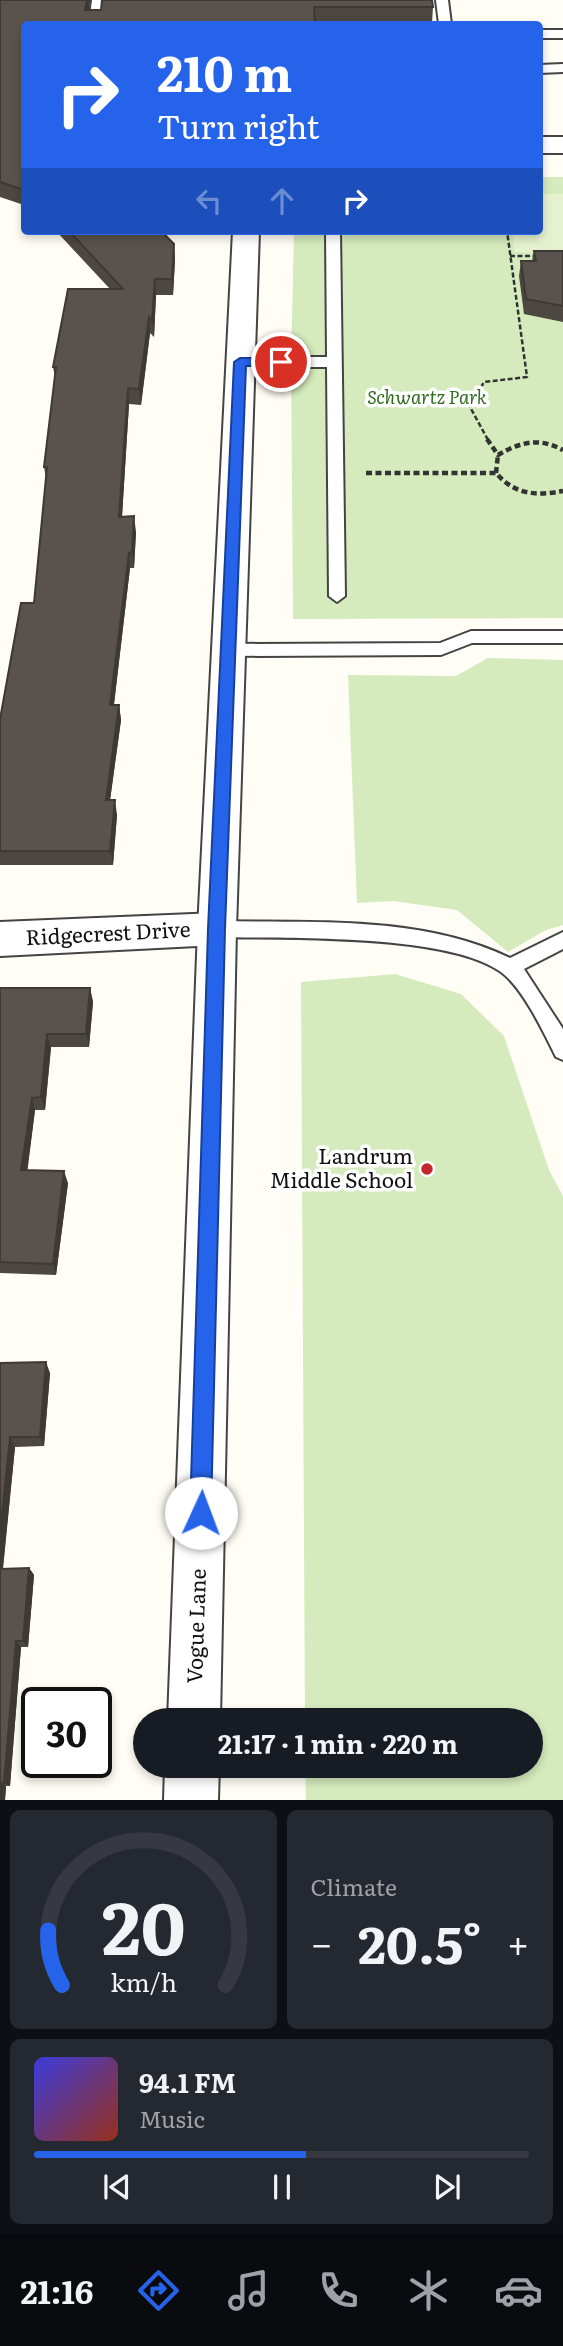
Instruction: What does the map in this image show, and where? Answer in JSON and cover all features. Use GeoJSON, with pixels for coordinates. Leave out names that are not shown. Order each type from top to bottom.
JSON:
{"type":"FeatureCollection","features":[{"type":"Feature","properties":{"kind":"street"},"geometry":{"type":"LineString","coordinates":[[543,145],[563,145]]}},
{"type":"Feature","properties":{"kind":"street","name":"Vogue Lane"},"geometry":{"type":"LineString","coordinates":[[194,1708],[216,929],[246,235]]}},
{"type":"Feature","properties":{"kind":"street","name":"Ridgecrest Drive"},"geometry":{"type":"LineString","coordinates":[[0,939],[216,929]]}},
{"type":"Feature","properties":{"kind":"street"},"geometry":{"type":"LineString","coordinates":[[191,1800],[192,1778]]}},
{"type":"Feature","properties":{"kind":"lane"},"geometry":{"type":"LineString","coordinates":[[95,21],[97,0]]}},
{"type":"Feature","properties":{"kind":"lane"},"geometry":{"type":"LineString","coordinates":[[442,0],[445,21]]}},
{"type":"Feature","properties":{"kind":"lane"},"geometry":{"type":"LineString","coordinates":[[543,34],[563,34]]}},
{"type":"Feature","properties":{"kind":"lane"},"geometry":{"type":"LineString","coordinates":[[543,69],[563,68]]}},
{"type":"Feature","properties":{"kind":"lane"},"geometry":{"type":"LineString","coordinates":[[333,235],[337,596]]}},
{"type":"Feature","properties":{"kind":"lane"},"geometry":{"type":"LineString","coordinates":[[240,362],[336,362]]}},
{"type":"Feature","properties":{"kind":"lane"},"geometry":{"type":"LineString","coordinates":[[228,650],[441,649],[471,637],[563,637]]}},
{"type":"Feature","properties":{"kind":"lane"},"geometry":{"type":"LineString","coordinates":[[216,929],[392,936],[473,949],[510,967],[527,990],[563,1051]]}},
{"type":"Feature","properties":{"kind":"lane"},"geometry":{"type":"LineString","coordinates":[[510,967],[563,940]]}},
{"type":"Feature","properties":{"kind":"path"},"geometry":{"type":"LineString","coordinates":[[507,235],[527,377],[484,382],[470,407],[498,455],[496,473],[504,484],[518,493],[538,496],[563,491]]}},
{"type":"Feature","properties":{"kind":"path"},"geometry":{"type":"LineString","coordinates":[[510,256],[550,256]]}},
{"type":"Feature","properties":{"kind":"path"},"geometry":{"type":"LineString","coordinates":[[498,455],[518,443],[537,441],[563,450]]}},
{"type":"Feature","properties":{"kind":"path"},"geometry":{"type":"LineString","coordinates":[[337,473],[496,473]]}},
{"type":"Feature","properties":{"kind":"green space","name":"Schwartz Park"},"geometry":{"type":"Polygon","coordinates":[[[543,177],[563,177],[563,618],[293,619],[291,362],[294,235],[543,235],[543,177]]]}},
{"type":"Feature","properties":{"kind":"green space"},"geometry":{"type":"Polygon","coordinates":[[[543,194],[563,194],[563,253],[515,252],[513,235],[543,235],[543,194]]]}},
{"type":"Feature","properties":{"kind":"green space"},"geometry":{"type":"Polygon","coordinates":[[[488,658],[563,660],[563,925],[546,930],[508,952],[457,910],[393,901],[357,903],[348,675],[456,676],[488,658]]]}},
{"type":"Feature","properties":{"kind":"green space","name":"Landrum Middle School"},"geometry":{"type":"Polygon","coordinates":[[[395,974],[461,994],[504,1036],[549,1170],[563,1196],[563,1800],[306,1800],[305,1778],[543,1778],[543,1708],[305,1708],[301,982],[395,974]]]}},
{"type":"Feature","properties":{"kind":"building"},"geometry":{"type":"Polygon","coordinates":[[[0,0],[87,0],[85,10],[101,10],[102,0],[432,0],[433,7],[314,7],[315,21],[21,21],[21,189],[0,182],[0,0]]]}},
{"type":"Feature","properties":{"kind":"building"},"geometry":{"type":"Polygon","coordinates":[[[73,235],[165,235],[174,244],[172,279],[155,279],[152,321],[149,317],[139,389],[128,388],[119,517],[134,516],[132,552],[129,553],[110,705],[119,705],[106,800],[115,800],[110,851],[0,851],[0,719],[21,603],[34,603],[47,467],[44,467],[56,367],[53,367],[68,289],[123,289],[73,235]]]}},
{"type":"Feature","properties":{"kind":"building"},"geometry":{"type":"Polygon","coordinates":[[[534,251],[563,251],[563,306],[526,299],[521,261],[536,261],[534,251]]]}},
{"type":"Feature","properties":{"kind":"building"},"geometry":{"type":"Polygon","coordinates":[[[0,988],[90,988],[86,1034],[47,1034],[41,1097],[32,1098],[21,1170],[64,1171],[53,1264],[0,1262],[0,988]]]}},
{"type":"Feature","properties":{"kind":"building"},"geometry":{"type":"Polygon","coordinates":[[[46,1362],[40,1437],[10,1437],[0,1534],[0,1363],[46,1362]]]}},
{"type":"Feature","properties":{"kind":"building"},"geometry":{"type":"Polygon","coordinates":[[[29,1568],[23,1641],[16,1641],[4,1783],[0,1783],[0,1569],[29,1568]]]}},
{"type":"Feature","properties":{"kind":"place","name":"Landrum Middle School"},"geometry":{"type":"Point","coordinates":[427,1169]}},
{"type":"Feature","properties":{"kind":"route"},"geometry":{"type":"LineString","coordinates":[[201,1513],[216,929],[240,362],[281,362]]}}]}
